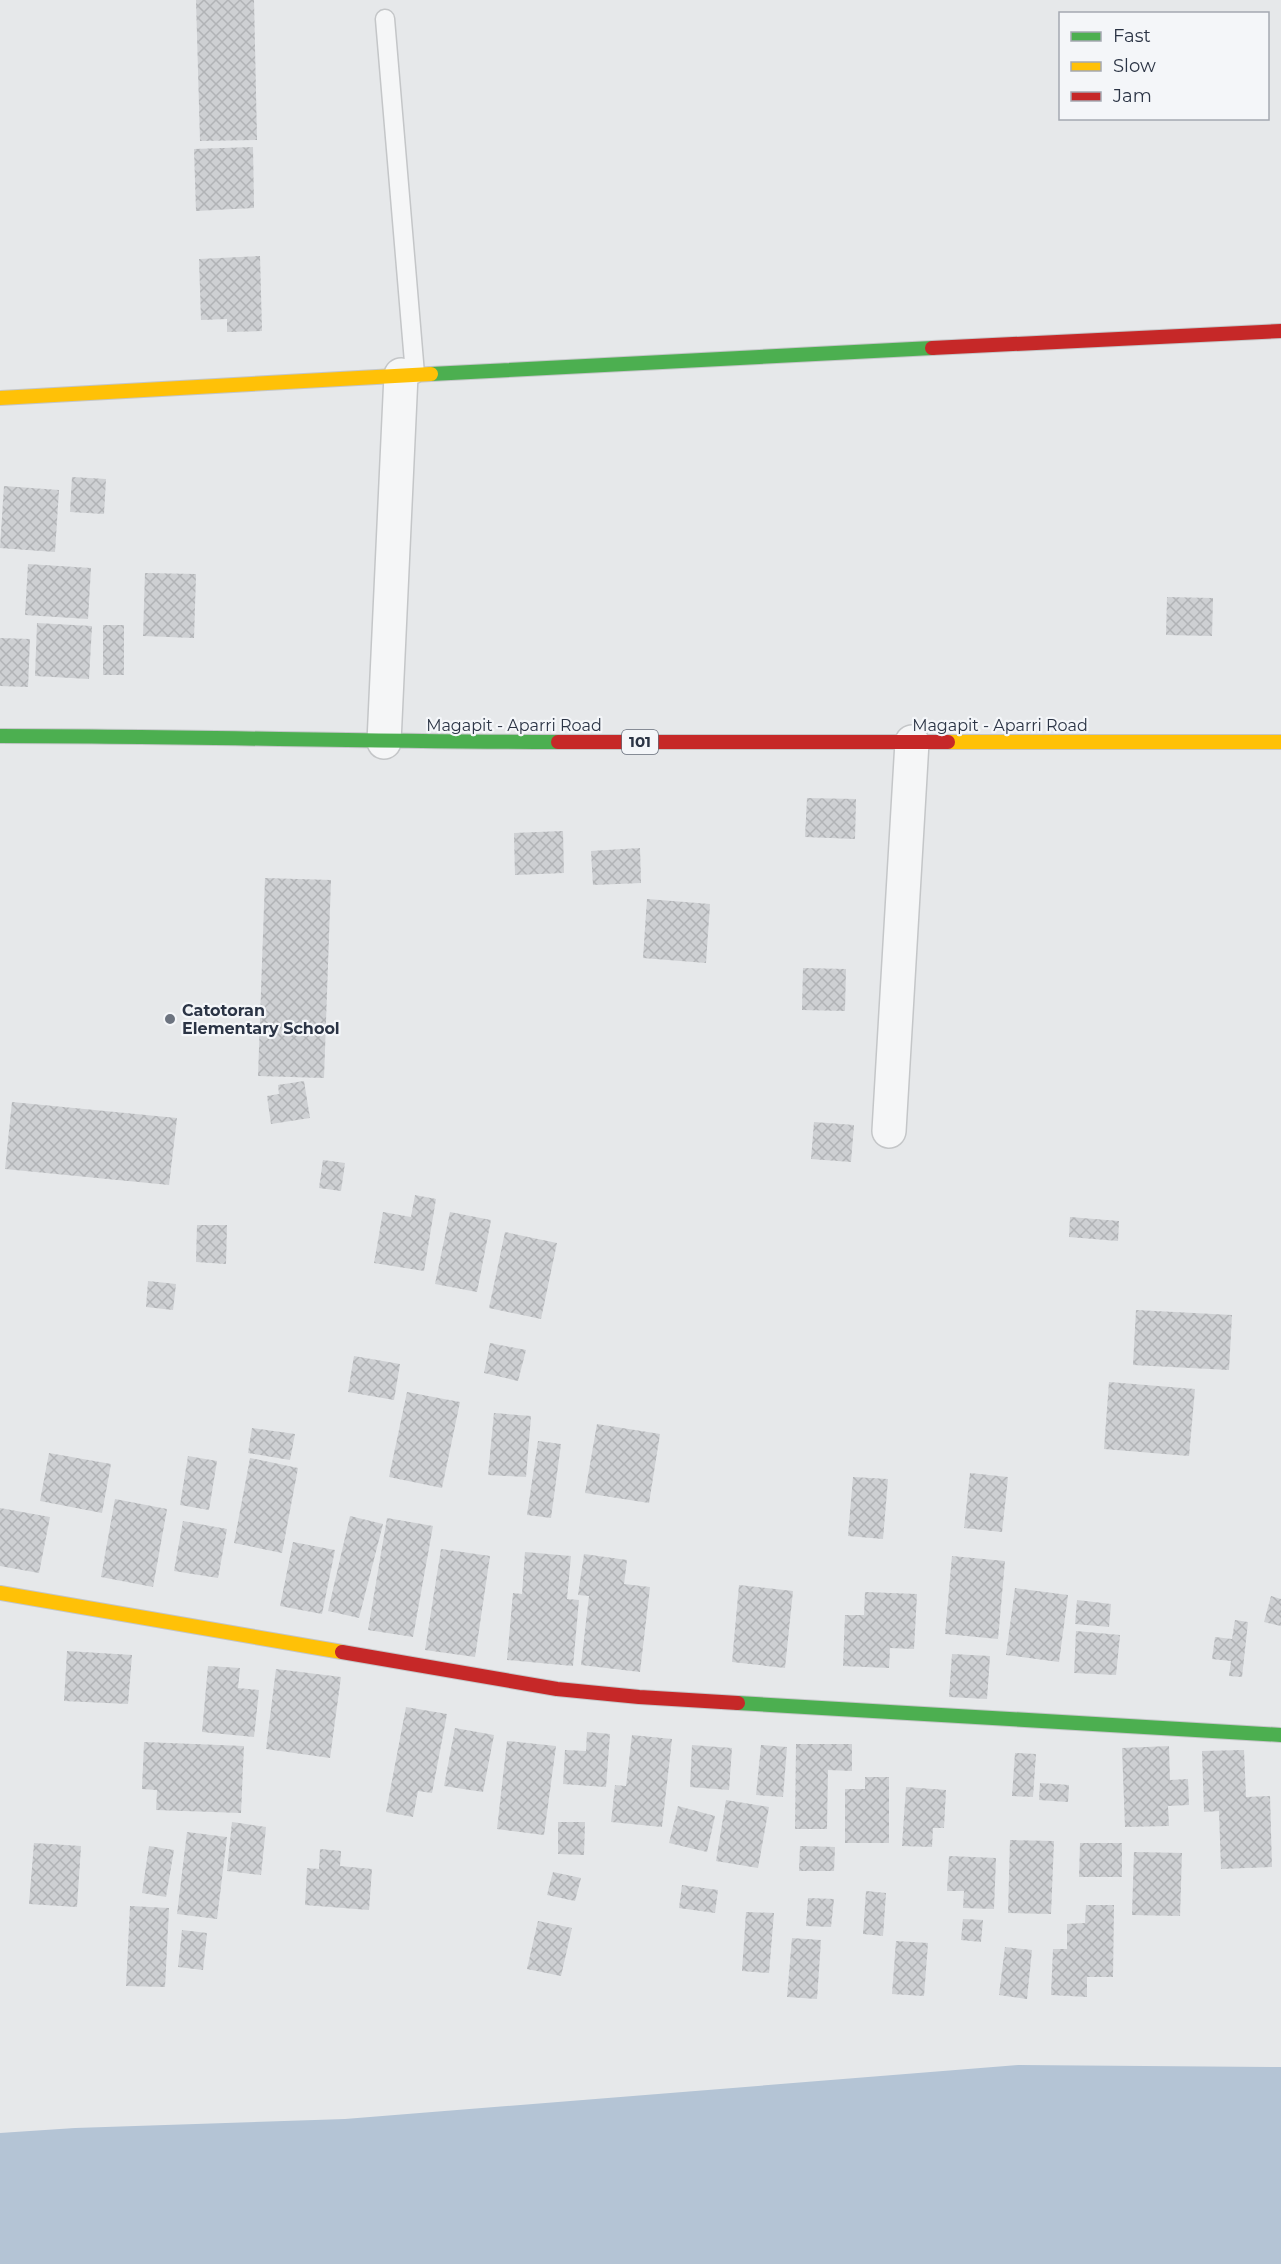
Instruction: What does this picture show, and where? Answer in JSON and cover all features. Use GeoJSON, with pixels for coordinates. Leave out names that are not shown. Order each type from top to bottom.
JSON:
{"type":"FeatureCollection","features":[{"type":"Feature","properties":{"kind":"street"},"geometry":{"type":"LineString","coordinates":[[0,398],[1281,331]]}},
{"type":"Feature","properties":{"kind":"street"},"geometry":{"type":"LineString","coordinates":[[384,742],[408,375]]}},
{"type":"Feature","properties":{"kind":"street","name":"Magapit - Aparri Road"},"geometry":{"type":"LineString","coordinates":[[0,736],[133,736],[384,742],[1281,742]]}},
{"type":"Feature","properties":{"kind":"street"},"geometry":{"type":"LineString","coordinates":[[889,1131],[912,742]]}},
{"type":"Feature","properties":{"kind":"street"},"geometry":{"type":"LineString","coordinates":[[0,1593],[557,1689],[674,1699],[1281,1735]]}},
{"type":"Feature","properties":{"kind":"lane"},"geometry":{"type":"LineString","coordinates":[[385,19],[408,375]]}},
{"type":"Feature","properties":{"kind":"water"},"geometry":{"type":"Polygon","coordinates":[[[1018,2065],[1281,2067],[1281,2264],[0,2264],[0,2133],[75,2128],[345,2119],[1018,2065]]]}},
{"type":"Feature","properties":{"kind":"building"},"geometry":{"type":"Polygon","coordinates":[[[196,0],[254,0],[257,140],[200,141],[196,0]]]}},
{"type":"Feature","properties":{"kind":"building"},"geometry":{"type":"Polygon","coordinates":[[[253,147],[254,208],[196,211],[194,149],[253,147]]]}},
{"type":"Feature","properties":{"kind":"building"},"geometry":{"type":"Polygon","coordinates":[[[260,256],[262,331],[227,332],[227,319],[201,320],[199,259],[260,256]]]}},
{"type":"Feature","properties":{"kind":"building"},"geometry":{"type":"Polygon","coordinates":[[[72,477],[106,479],[104,514],[70,512],[72,477]]]}},
{"type":"Feature","properties":{"kind":"building"},"geometry":{"type":"Polygon","coordinates":[[[4,486],[59,490],[55,552],[0,548],[4,486]]]}},
{"type":"Feature","properties":{"kind":"building"},"geometry":{"type":"Polygon","coordinates":[[[28,564],[91,568],[88,619],[25,615],[28,564]]]}},
{"type":"Feature","properties":{"kind":"building"},"geometry":{"type":"Polygon","coordinates":[[[145,573],[196,574],[194,638],[143,636],[145,573]]]}},
{"type":"Feature","properties":{"kind":"building"},"geometry":{"type":"Polygon","coordinates":[[[1167,597],[1213,598],[1212,636],[1166,635],[1167,597]]]}},
{"type":"Feature","properties":{"kind":"building"},"geometry":{"type":"Polygon","coordinates":[[[37,623],[92,626],[89,679],[35,676],[37,623]]]}},
{"type":"Feature","properties":{"kind":"building"},"geometry":{"type":"Polygon","coordinates":[[[103,625],[124,625],[124,675],[103,675],[103,625]]]}},
{"type":"Feature","properties":{"kind":"building"},"geometry":{"type":"Polygon","coordinates":[[[0,638],[30,639],[28,687],[0,686],[0,638]]]}},
{"type":"Feature","properties":{"kind":"building"},"geometry":{"type":"Polygon","coordinates":[[[807,798],[856,799],[855,839],[805,837],[807,798]]]}},
{"type":"Feature","properties":{"kind":"building"},"geometry":{"type":"Polygon","coordinates":[[[563,831],[564,873],[515,875],[514,833],[563,831]]]}},
{"type":"Feature","properties":{"kind":"building"},"geometry":{"type":"Polygon","coordinates":[[[640,848],[641,883],[593,885],[591,851],[640,848]]]}},
{"type":"Feature","properties":{"kind":"building"},"geometry":{"type":"Polygon","coordinates":[[[265,878],[331,880],[324,1078],[258,1076],[265,878]]]}},
{"type":"Feature","properties":{"kind":"building"},"geometry":{"type":"Polygon","coordinates":[[[647,899],[710,904],[706,963],[643,958],[647,899]]]}},
{"type":"Feature","properties":{"kind":"building"},"geometry":{"type":"Polygon","coordinates":[[[803,968],[846,969],[845,1011],[802,1010],[803,968]]]}},
{"type":"Feature","properties":{"kind":"building"},"geometry":{"type":"Polygon","coordinates":[[[304,1081],[310,1118],[271,1124],[267,1096],[279,1094],[278,1085],[304,1081]]]}},
{"type":"Feature","properties":{"kind":"building"},"geometry":{"type":"Polygon","coordinates":[[[12,1102],[177,1118],[169,1185],[5,1169],[12,1102]]]}},
{"type":"Feature","properties":{"kind":"building"},"geometry":{"type":"Polygon","coordinates":[[[814,1122],[854,1125],[851,1162],[811,1159],[814,1122]]]}},
{"type":"Feature","properties":{"kind":"building"},"geometry":{"type":"Polygon","coordinates":[[[323,1160],[345,1163],[341,1191],[319,1188],[323,1160]]]}},
{"type":"Feature","properties":{"kind":"building"},"geometry":{"type":"Polygon","coordinates":[[[415,1195],[436,1199],[424,1271],[374,1263],[383,1212],[411,1217],[415,1195]]]}},
{"type":"Feature","properties":{"kind":"building"},"geometry":{"type":"Polygon","coordinates":[[[450,1212],[491,1220],[477,1292],[435,1284],[450,1212]]]}},
{"type":"Feature","properties":{"kind":"building"},"geometry":{"type":"Polygon","coordinates":[[[1070,1217],[1119,1221],[1118,1241],[1069,1237],[1070,1217]]]}},
{"type":"Feature","properties":{"kind":"building"},"geometry":{"type":"Polygon","coordinates":[[[197,1225],[227,1225],[226,1264],[196,1262],[197,1225]]]}},
{"type":"Feature","properties":{"kind":"building"},"geometry":{"type":"Polygon","coordinates":[[[505,1232],[557,1243],[541,1319],[489,1308],[505,1232]]]}},
{"type":"Feature","properties":{"kind":"building"},"geometry":{"type":"Polygon","coordinates":[[[148,1281],[176,1284],[173,1310],[146,1307],[148,1281]]]}},
{"type":"Feature","properties":{"kind":"building"},"geometry":{"type":"Polygon","coordinates":[[[1136,1310],[1232,1315],[1229,1370],[1133,1365],[1136,1310]]]}},
{"type":"Feature","properties":{"kind":"building"},"geometry":{"type":"Polygon","coordinates":[[[490,1343],[526,1350],[518,1381],[484,1373],[490,1343]]]}},
{"type":"Feature","properties":{"kind":"building"},"geometry":{"type":"Polygon","coordinates":[[[354,1356],[400,1364],[394,1400],[348,1392],[354,1356]]]}},
{"type":"Feature","properties":{"kind":"building"},"geometry":{"type":"Polygon","coordinates":[[[1109,1382],[1195,1389],[1189,1456],[1104,1449],[1109,1382]]]}},
{"type":"Feature","properties":{"kind":"building"},"geometry":{"type":"Polygon","coordinates":[[[407,1392],[460,1402],[442,1488],[389,1477],[407,1392]]]}},
{"type":"Feature","properties":{"kind":"building"},"geometry":{"type":"Polygon","coordinates":[[[494,1413],[531,1416],[526,1477],[488,1475],[494,1413]]]}},
{"type":"Feature","properties":{"kind":"building"},"geometry":{"type":"Polygon","coordinates":[[[597,1424],[660,1434],[649,1503],[585,1493],[597,1424]]]}},
{"type":"Feature","properties":{"kind":"building"},"geometry":{"type":"Polygon","coordinates":[[[252,1428],[295,1434],[290,1460],[248,1453],[252,1428]]]}},
{"type":"Feature","properties":{"kind":"building"},"geometry":{"type":"Polygon","coordinates":[[[538,1441],[561,1444],[551,1518],[527,1515],[538,1441]]]}},
{"type":"Feature","properties":{"kind":"building"},"geometry":{"type":"Polygon","coordinates":[[[49,1453],[111,1464],[102,1513],[40,1501],[49,1453]]]}},
{"type":"Feature","properties":{"kind":"building"},"geometry":{"type":"Polygon","coordinates":[[[188,1456],[217,1461],[209,1510],[180,1505],[188,1456]]]}},
{"type":"Feature","properties":{"kind":"building"},"geometry":{"type":"Polygon","coordinates":[[[250,1458],[298,1468],[282,1553],[234,1543],[250,1458]]]}},
{"type":"Feature","properties":{"kind":"building"},"geometry":{"type":"Polygon","coordinates":[[[970,1473],[1008,1477],[1002,1532],[964,1528],[970,1473]]]}},
{"type":"Feature","properties":{"kind":"building"},"geometry":{"type":"Polygon","coordinates":[[[853,1477],[888,1479],[883,1539],[848,1536],[853,1477]]]}},
{"type":"Feature","properties":{"kind":"building"},"geometry":{"type":"Polygon","coordinates":[[[115,1499],[167,1509],[153,1587],[101,1577],[115,1499]]]}},
{"type":"Feature","properties":{"kind":"building"},"geometry":{"type":"Polygon","coordinates":[[[0,1508],[50,1517],[39,1573],[0,1566],[0,1508]]]}},
{"type":"Feature","properties":{"kind":"building"},"geometry":{"type":"Polygon","coordinates":[[[350,1516],[383,1524],[359,1618],[328,1611],[350,1516]]]}},
{"type":"Feature","properties":{"kind":"building"},"geometry":{"type":"Polygon","coordinates":[[[387,1518],[433,1526],[413,1637],[368,1630],[387,1518]]]}},
{"type":"Feature","properties":{"kind":"building"},"geometry":{"type":"Polygon","coordinates":[[[183,1521],[227,1529],[218,1578],[174,1571],[183,1521]]]}},
{"type":"Feature","properties":{"kind":"building"},"geometry":{"type":"Polygon","coordinates":[[[293,1542],[335,1550],[322,1614],[280,1606],[293,1542]]]}},
{"type":"Feature","properties":{"kind":"building"},"geometry":{"type":"Polygon","coordinates":[[[441,1549],[490,1556],[475,1657],[425,1650],[441,1549]]]}},
{"type":"Feature","properties":{"kind":"building"},"geometry":{"type":"Polygon","coordinates":[[[525,1552],[571,1556],[567,1599],[579,1600],[573,1666],[507,1660],[513,1593],[522,1594],[525,1552]]]}},
{"type":"Feature","properties":{"kind":"building"},"geometry":{"type":"Polygon","coordinates":[[[584,1554],[627,1560],[624,1584],[650,1587],[640,1672],[581,1665],[589,1596],[578,1595],[584,1554]]]}},
{"type":"Feature","properties":{"kind":"building"},"geometry":{"type":"Polygon","coordinates":[[[952,1556],[1005,1561],[998,1639],[945,1634],[952,1556]]]}},
{"type":"Feature","properties":{"kind":"building"},"geometry":{"type":"Polygon","coordinates":[[[739,1585],[793,1591],[785,1668],[732,1662],[739,1585]]]}},
{"type":"Feature","properties":{"kind":"building"},"geometry":{"type":"Polygon","coordinates":[[[1015,1588],[1068,1595],[1059,1662],[1006,1655],[1015,1588]]]}},
{"type":"Feature","properties":{"kind":"building"},"geometry":{"type":"Polygon","coordinates":[[[865,1592],[917,1594],[914,1649],[890,1648],[889,1668],[843,1666],[845,1615],[864,1615],[865,1592]]]}},
{"type":"Feature","properties":{"kind":"building"},"geometry":{"type":"Polygon","coordinates":[[[1271,1596],[1281,1599],[1281,1626],[1264,1622],[1271,1596]]]}},
{"type":"Feature","properties":{"kind":"building"},"geometry":{"type":"Polygon","coordinates":[[[1077,1600],[1111,1604],[1109,1627],[1075,1624],[1077,1600]]]}},
{"type":"Feature","properties":{"kind":"building"},"geometry":{"type":"Polygon","coordinates":[[[1235,1620],[1248,1622],[1242,1677],[1229,1676],[1231,1661],[1212,1659],[1215,1637],[1232,1639],[1235,1620]]]}},
{"type":"Feature","properties":{"kind":"building"},"geometry":{"type":"Polygon","coordinates":[[[1076,1631],[1120,1635],[1116,1675],[1074,1673],[1076,1631]]]}},
{"type":"Feature","properties":{"kind":"building"},"geometry":{"type":"Polygon","coordinates":[[[67,1651],[132,1655],[128,1704],[64,1701],[67,1651]]]}},
{"type":"Feature","properties":{"kind":"building"},"geometry":{"type":"Polygon","coordinates":[[[952,1654],[990,1656],[987,1699],[949,1697],[952,1654]]]}},
{"type":"Feature","properties":{"kind":"building"},"geometry":{"type":"Polygon","coordinates":[[[208,1666],[240,1668],[238,1688],[259,1690],[254,1737],[202,1732],[208,1666]]]}},
{"type":"Feature","properties":{"kind":"building"},"geometry":{"type":"Polygon","coordinates":[[[276,1669],[341,1677],[330,1758],[266,1749],[276,1669]]]}},
{"type":"Feature","properties":{"kind":"building"},"geometry":{"type":"Polygon","coordinates":[[[406,1707],[447,1714],[432,1793],[418,1791],[413,1817],[386,1812],[406,1707]]]}},
{"type":"Feature","properties":{"kind":"building"},"geometry":{"type":"Polygon","coordinates":[[[455,1728],[494,1735],[483,1792],[444,1786],[455,1728]]]}},
{"type":"Feature","properties":{"kind":"building"},"geometry":{"type":"Polygon","coordinates":[[[587,1732],[610,1734],[606,1787],[563,1784],[565,1750],[586,1751],[587,1732]]]}},
{"type":"Feature","properties":{"kind":"building"},"geometry":{"type":"Polygon","coordinates":[[[632,1735],[672,1739],[662,1827],[611,1822],[615,1785],[626,1786],[632,1735]]]}},
{"type":"Feature","properties":{"kind":"building"},"geometry":{"type":"Polygon","coordinates":[[[507,1741],[556,1746],[544,1835],[497,1829],[507,1741]]]}},
{"type":"Feature","properties":{"kind":"building"},"geometry":{"type":"Polygon","coordinates":[[[144,1742],[244,1746],[241,1813],[156,1810],[157,1790],[142,1789],[144,1742]]]}},
{"type":"Feature","properties":{"kind":"building"},"geometry":{"type":"Polygon","coordinates":[[[796,1744],[852,1744],[852,1771],[828,1770],[827,1829],[795,1829],[796,1744]]]}},
{"type":"Feature","properties":{"kind":"building"},"geometry":{"type":"Polygon","coordinates":[[[692,1745],[732,1748],[729,1790],[690,1787],[692,1745]]]}},
{"type":"Feature","properties":{"kind":"building"},"geometry":{"type":"Polygon","coordinates":[[[761,1745],[787,1747],[783,1797],[756,1795],[761,1745]]]}},
{"type":"Feature","properties":{"kind":"building"},"geometry":{"type":"Polygon","coordinates":[[[1169,1746],[1170,1780],[1188,1779],[1189,1805],[1168,1806],[1169,1826],[1125,1827],[1122,1748],[1169,1746]]]}},
{"type":"Feature","properties":{"kind":"building"},"geometry":{"type":"Polygon","coordinates":[[[1244,1750],[1246,1797],[1270,1796],[1272,1867],[1221,1869],[1219,1811],[1204,1812],[1202,1751],[1244,1750]]]}},
{"type":"Feature","properties":{"kind":"building"},"geometry":{"type":"Polygon","coordinates":[[[1015,1753],[1036,1754],[1033,1797],[1012,1796],[1015,1753]]]}},
{"type":"Feature","properties":{"kind":"building"},"geometry":{"type":"Polygon","coordinates":[[[865,1777],[889,1777],[889,1843],[845,1843],[845,1789],[865,1789],[865,1777]]]}},
{"type":"Feature","properties":{"kind":"building"},"geometry":{"type":"Polygon","coordinates":[[[1040,1783],[1069,1785],[1068,1802],[1039,1800],[1040,1783]]]}},
{"type":"Feature","properties":{"kind":"building"},"geometry":{"type":"Polygon","coordinates":[[[906,1787],[946,1790],[944,1828],[933,1828],[932,1847],[902,1846],[906,1787]]]}},
{"type":"Feature","properties":{"kind":"building"},"geometry":{"type":"Polygon","coordinates":[[[726,1800],[769,1807],[758,1868],[716,1861],[726,1800]]]}},
{"type":"Feature","properties":{"kind":"building"},"geometry":{"type":"Polygon","coordinates":[[[678,1806],[715,1816],[707,1852],[669,1843],[678,1806]]]}},
{"type":"Feature","properties":{"kind":"building"},"geometry":{"type":"Polygon","coordinates":[[[232,1822],[266,1827],[261,1875],[227,1871],[232,1822]]]}},
{"type":"Feature","properties":{"kind":"building"},"geometry":{"type":"Polygon","coordinates":[[[558,1822],[585,1822],[584,1855],[558,1854],[558,1822]]]}},
{"type":"Feature","properties":{"kind":"building"},"geometry":{"type":"Polygon","coordinates":[[[187,1832],[227,1837],[217,1919],[177,1914],[187,1832]]]}},
{"type":"Feature","properties":{"kind":"building"},"geometry":{"type":"Polygon","coordinates":[[[1010,1840],[1054,1841],[1051,1914],[1008,1913],[1010,1840]]]}},
{"type":"Feature","properties":{"kind":"building"},"geometry":{"type":"Polygon","coordinates":[[[34,1843],[81,1846],[77,1907],[29,1904],[34,1843]]]}},
{"type":"Feature","properties":{"kind":"building"},"geometry":{"type":"Polygon","coordinates":[[[1080,1843],[1122,1843],[1122,1877],[1079,1877],[1080,1843]]]}},
{"type":"Feature","properties":{"kind":"building"},"geometry":{"type":"Polygon","coordinates":[[[149,1846],[174,1850],[166,1897],[142,1893],[149,1846]]]}},
{"type":"Feature","properties":{"kind":"building"},"geometry":{"type":"Polygon","coordinates":[[[800,1846],[835,1847],[834,1871],[799,1871],[800,1846]]]}},
{"type":"Feature","properties":{"kind":"building"},"geometry":{"type":"Polygon","coordinates":[[[320,1849],[341,1851],[340,1866],[372,1869],[369,1910],[305,1905],[307,1868],[319,1869],[320,1849]]]}},
{"type":"Feature","properties":{"kind":"building"},"geometry":{"type":"Polygon","coordinates":[[[1134,1852],[1182,1853],[1180,1916],[1132,1915],[1134,1852]]]}},
{"type":"Feature","properties":{"kind":"building"},"geometry":{"type":"Polygon","coordinates":[[[949,1856],[996,1858],[994,1909],[963,1908],[964,1891],[947,1891],[949,1856]]]}},
{"type":"Feature","properties":{"kind":"building"},"geometry":{"type":"Polygon","coordinates":[[[553,1872],[581,1878],[575,1901],[547,1895],[553,1872]]]}},
{"type":"Feature","properties":{"kind":"building"},"geometry":{"type":"Polygon","coordinates":[[[682,1885],[718,1890],[715,1913],[679,1908],[682,1885]]]}},
{"type":"Feature","properties":{"kind":"building"},"geometry":{"type":"Polygon","coordinates":[[[866,1891],[886,1893],[883,1936],[863,1934],[866,1891]]]}},
{"type":"Feature","properties":{"kind":"building"},"geometry":{"type":"Polygon","coordinates":[[[808,1898],[834,1899],[831,1927],[806,1926],[808,1898]]]}},
{"type":"Feature","properties":{"kind":"building"},"geometry":{"type":"Polygon","coordinates":[[[1086,1905],[1114,1905],[1113,1977],[1087,1977],[1087,1997],[1051,1995],[1053,1949],[1067,1949],[1067,1924],[1085,1923],[1086,1905]]]}},
{"type":"Feature","properties":{"kind":"building"},"geometry":{"type":"Polygon","coordinates":[[[130,1906],[169,1908],[165,1987],[126,1986],[130,1906]]]}},
{"type":"Feature","properties":{"kind":"building"},"geometry":{"type":"Polygon","coordinates":[[[746,1912],[774,1913],[769,1973],[742,1971],[746,1912]]]}},
{"type":"Feature","properties":{"kind":"building"},"geometry":{"type":"Polygon","coordinates":[[[963,1919],[983,1920],[981,1942],[961,1940],[963,1919]]]}},
{"type":"Feature","properties":{"kind":"building"},"geometry":{"type":"Polygon","coordinates":[[[538,1921],[572,1928],[561,1976],[527,1969],[538,1921]]]}},
{"type":"Feature","properties":{"kind":"building"},"geometry":{"type":"Polygon","coordinates":[[[182,1930],[207,1933],[203,1970],[178,1967],[182,1930]]]}},
{"type":"Feature","properties":{"kind":"building"},"geometry":{"type":"Polygon","coordinates":[[[792,1938],[821,1940],[817,1999],[787,1997],[792,1938]]]}},
{"type":"Feature","properties":{"kind":"building"},"geometry":{"type":"Polygon","coordinates":[[[896,1941],[928,1943],[924,1996],[892,1994],[896,1941]]]}},
{"type":"Feature","properties":{"kind":"building"},"geometry":{"type":"Polygon","coordinates":[[[1005,1947],[1032,1950],[1027,1999],[999,1995],[1005,1947]]]}},
{"type":"Feature","properties":{"kind":"traffic: fast"},"geometry":{"type":"LineString","coordinates":[[431,374],[932,348]]}},
{"type":"Feature","properties":{"kind":"traffic: fast"},"geometry":{"type":"LineString","coordinates":[[0,736],[558,742]]}},
{"type":"Feature","properties":{"kind":"traffic: fast"},"geometry":{"type":"LineString","coordinates":[[738,1703],[1281,1735]]}},
{"type":"Feature","properties":{"kind":"traffic: slow"},"geometry":{"type":"LineString","coordinates":[[0,398],[431,374]]}},
{"type":"Feature","properties":{"kind":"traffic: slow"},"geometry":{"type":"LineString","coordinates":[[948,742],[1281,742]]}},
{"type":"Feature","properties":{"kind":"traffic: slow"},"geometry":{"type":"LineString","coordinates":[[0,1593],[342,1652]]}},
{"type":"Feature","properties":{"kind":"traffic: jam"},"geometry":{"type":"LineString","coordinates":[[932,348],[1281,331]]}},
{"type":"Feature","properties":{"kind":"traffic: jam"},"geometry":{"type":"LineString","coordinates":[[558,742],[948,742]]}},
{"type":"Feature","properties":{"kind":"traffic: jam"},"geometry":{"type":"LineString","coordinates":[[342,1652],[557,1689],[738,1703]]}},
{"type":"Feature","properties":{"kind":"place","name":"Catotoran Elementary School"},"geometry":{"type":"Point","coordinates":[170,1019]}}]}
